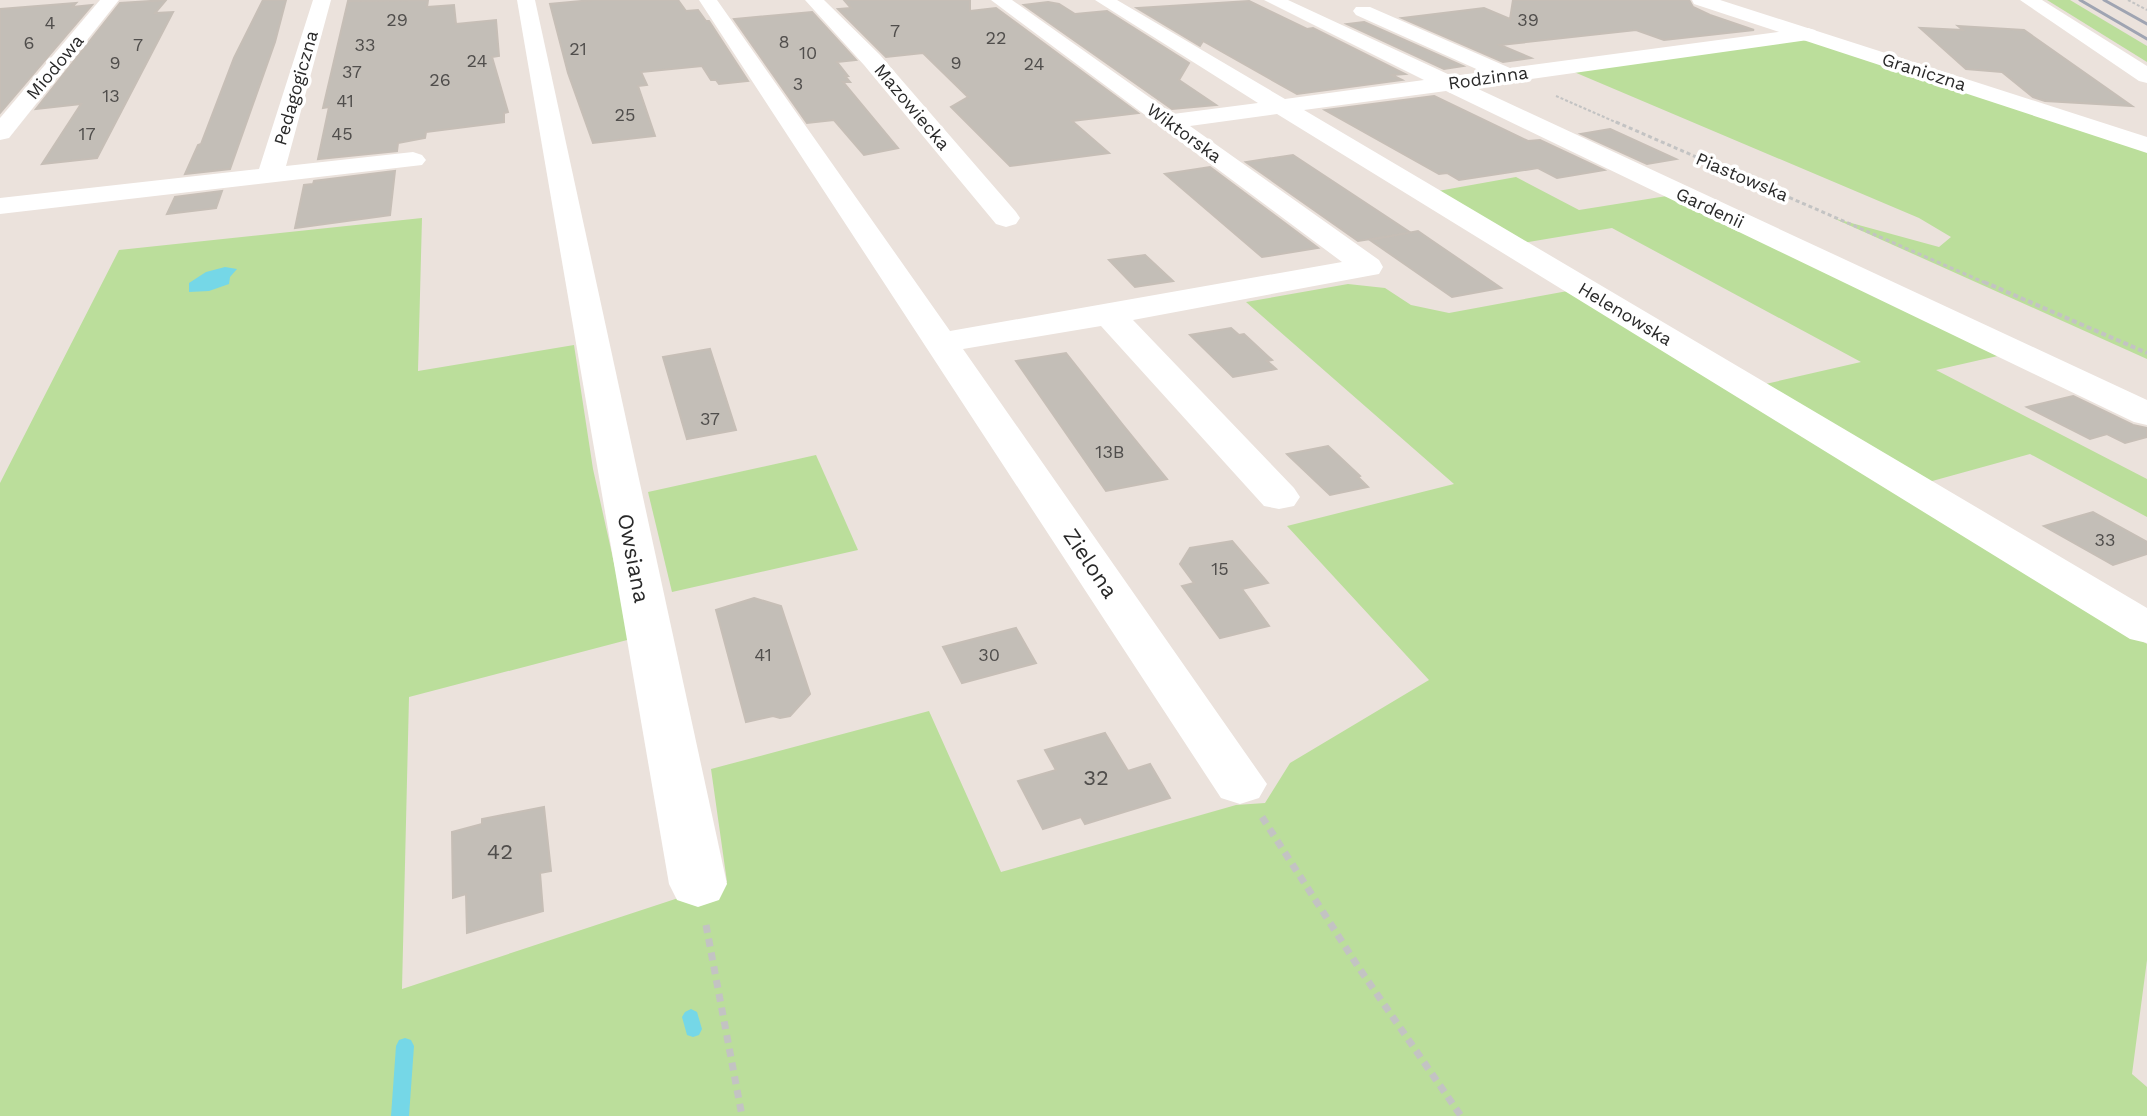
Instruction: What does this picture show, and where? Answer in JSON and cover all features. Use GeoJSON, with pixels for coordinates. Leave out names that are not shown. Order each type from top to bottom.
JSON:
{"type":"FeatureCollection","features":[{"type":"Feature","properties":{"kind":"street","name":"Miodowa"},"geometry":{"type":"LineString","coordinates":[[0,133],[110,0]]}},
{"type":"Feature","properties":{"kind":"street","name":"Pedagogiczna"},"geometry":{"type":"LineString","coordinates":[[270,175],[322,0]]}},
{"type":"Feature","properties":{"kind":"street","name":"Owsiana"},"geometry":{"type":"LineString","coordinates":[[526,0],[698,884]]}},
{"type":"Feature","properties":{"kind":"street","name":"Zielona"},"geometry":{"type":"LineString","coordinates":[[708,0],[1240,784]]}},
{"type":"Feature","properties":{"kind":"street","name":"Mazowiecka"},"geometry":{"type":"LineString","coordinates":[[814,0],[872,60],[1006,218]]}},
{"type":"Feature","properties":{"kind":"street","name":"Wiktorska"},"geometry":{"type":"LineString","coordinates":[[1000,0],[1368,267],[1109,315]]}},
{"type":"Feature","properties":{"kind":"street","name":"Helenowska"},"geometry":{"type":"LineString","coordinates":[[1104,0],[2147,628]]}},
{"type":"Feature","properties":{"kind":"street","name":"Gardenii"},"geometry":{"type":"LineString","coordinates":[[1273,0],[2147,414]]}},
{"type":"Feature","properties":{"kind":"street"},"geometry":{"type":"LineString","coordinates":[[1339,0],[1507,75]]}},
{"type":"Feature","properties":{"kind":"street","name":"Graniczna"},"geometry":{"type":"LineString","coordinates":[[1701,0],[2147,145]]}},
{"type":"Feature","properties":{"kind":"street"},"geometry":{"type":"LineString","coordinates":[[2029,0],[2147,76]]}},
{"type":"Feature","properties":{"kind":"street","name":"Rodzinna"},"geometry":{"type":"LineString","coordinates":[[1169,122],[1808,34]]}},
{"type":"Feature","properties":{"kind":"street"},"geometry":{"type":"LineString","coordinates":[[1537,54],[1566,66]]}},
{"type":"Feature","properties":{"kind":"street"},"geometry":{"type":"LineString","coordinates":[[0,206],[413,160]]}},
{"type":"Feature","properties":{"kind":"street"},"geometry":{"type":"LineString","coordinates":[[941,343],[1109,315],[1279,497]]}},
{"type":"Feature","properties":{"kind":"path"},"geometry":{"type":"LineString","coordinates":[[2128,0],[2147,10]]}},
{"type":"Feature","properties":{"kind":"path","name":"Piastowska"},"geometry":{"type":"LineString","coordinates":[[1507,75],[2147,353]]}},
{"type":"Feature","properties":{"kind":"path"},"geometry":{"type":"LineString","coordinates":[[1240,784],[1359,968],[1461,1116]]}},
{"type":"Feature","properties":{"kind":"path"},"geometry":{"type":"LineString","coordinates":[[698,884],[742,1116]]}},
{"type":"Feature","properties":{"kind":"green space"},"geometry":{"type":"Polygon","coordinates":[[[2047,0],[2070,0],[2147,46],[2147,62],[2047,0]]]}},
{"type":"Feature","properties":{"kind":"green space"},"geometry":{"type":"Polygon","coordinates":[[[1800,37],[2147,151],[2147,359],[1833,218],[1939,247],[1951,237],[1919,218],[1567,69],[1800,37]]]}},
{"type":"Feature","properties":{"kind":"green space"},"geometry":{"type":"Polygon","coordinates":[[[1516,177],[1579,210],[1673,195],[2002,355],[1936,370],[2147,479],[2147,517],[2030,454],[1925,483],[1761,385],[1861,362],[1612,228],[1523,243],[1438,191],[1516,177]]]}},
{"type":"Feature","properties":{"kind":"green space"},"geometry":{"type":"Polygon","coordinates":[[[422,218],[418,371],[574,345],[593,469],[631,639],[409,697],[402,989],[727,882],[711,769],[929,711],[1001,872],[1236,805],[1265,803],[1290,763],[1429,680],[1287,526],[1454,484],[1246,302],[1348,284],[1385,288],[1411,305],[1449,313],[1573,290],[2147,644],[2147,960],[2132,1074],[2147,1087],[2147,1116],[0,1116],[0,483],[119,250],[422,218]]]}},
{"type":"Feature","properties":{"kind":"green space"},"geometry":{"type":"Polygon","coordinates":[[[816,455],[858,550],[672,592],[648,492],[816,455]]]}},
{"type":"Feature","properties":{"kind":"water"},"geometry":{"type":"Polygon","coordinates":[[[225,267],[237,269],[230,277],[229,284],[209,291],[189,292],[189,283],[206,272],[225,267]]]}},
{"type":"Feature","properties":{"kind":"building"},"geometry":{"type":"Polygon","coordinates":[[[166,0],[155,13],[173,12],[97,158],[42,164],[81,104],[36,109],[120,3],[166,0]]]}},
{"type":"Feature","properties":{"kind":"building"},"geometry":{"type":"Polygon","coordinates":[[[263,0],[286,0],[275,42],[230,169],[185,174],[201,144],[234,58],[263,0]]]}},
{"type":"Feature","properties":{"kind":"building"},"geometry":{"type":"Polygon","coordinates":[[[428,0],[427,7],[454,5],[456,24],[496,20],[499,56],[492,57],[508,112],[504,113],[504,122],[426,132],[425,138],[398,143],[397,151],[318,159],[329,107],[323,108],[348,1],[428,0]]]}},
{"type":"Feature","properties":{"kind":"building"},"geometry":{"type":"Polygon","coordinates":[[[592,0],[678,0],[686,11],[698,10],[709,21],[748,81],[719,84],[711,80],[702,66],[641,72],[647,85],[638,86],[655,136],[593,143],[568,73],[550,4],[592,0]]]}},
{"type":"Feature","properties":{"kind":"building"},"geometry":{"type":"Polygon","coordinates":[[[844,0],[970,0],[970,11],[996,8],[1138,113],[1072,121],[1109,153],[1010,166],[951,107],[968,97],[923,53],[886,57],[838,9],[851,8],[844,0]]]}},
{"type":"Feature","properties":{"kind":"building"},"geometry":{"type":"Polygon","coordinates":[[[1513,0],[1689,0],[1693,7],[1710,15],[1754,30],[1664,40],[1636,30],[1500,45],[1531,58],[1503,62],[1402,18],[1484,8],[1510,19],[1513,0]]]}},
{"type":"Feature","properties":{"kind":"building"},"geometry":{"type":"Polygon","coordinates":[[[1249,1],[1307,29],[1313,28],[1405,74],[1392,75],[1402,80],[1297,94],[1203,41],[1200,46],[1137,8],[1249,1]]]}},
{"type":"Feature","properties":{"kind":"building"},"geometry":{"type":"Polygon","coordinates":[[[76,3],[72,7],[92,5],[0,113],[0,9],[76,3]]]}},
{"type":"Feature","properties":{"kind":"building"},"geometry":{"type":"Polygon","coordinates":[[[1059,4],[1075,14],[1107,11],[1189,63],[1179,80],[1216,105],[1172,109],[1024,5],[1059,4]]]}},
{"type":"Feature","properties":{"kind":"building"},"geometry":{"type":"Polygon","coordinates":[[[812,12],[856,60],[837,62],[850,82],[843,82],[898,148],[864,155],[834,120],[807,123],[734,19],[812,12]]]}},
{"type":"Feature","properties":{"kind":"building"},"geometry":{"type":"Polygon","coordinates":[[[1364,22],[1463,66],[1444,69],[1347,24],[1364,22]]]}},
{"type":"Feature","properties":{"kind":"building"},"geometry":{"type":"Polygon","coordinates":[[[1958,26],[2024,30],[2132,106],[2045,101],[2033,97],[2002,72],[1966,69],[1920,28],[1963,30],[1958,26]]]}},
{"type":"Feature","properties":{"kind":"building"},"geometry":{"type":"Polygon","coordinates":[[[1434,96],[1528,141],[1540,140],[1604,170],[1557,178],[1538,168],[1459,180],[1447,173],[1439,174],[1325,110],[1434,96]]]}},
{"type":"Feature","properties":{"kind":"building"},"geometry":{"type":"Polygon","coordinates":[[[1610,129],[1676,159],[1647,164],[1581,134],[1610,129]]]}},
{"type":"Feature","properties":{"kind":"building"},"geometry":{"type":"Polygon","coordinates":[[[1293,155],[1411,233],[1358,241],[1246,162],[1293,155]]]}},
{"type":"Feature","properties":{"kind":"building"},"geometry":{"type":"Polygon","coordinates":[[[1210,167],[1318,248],[1262,257],[1165,174],[1210,167]]]}},
{"type":"Feature","properties":{"kind":"building"},"geometry":{"type":"Polygon","coordinates":[[[395,171],[390,215],[295,228],[304,185],[313,184],[314,181],[395,171]]]}},
{"type":"Feature","properties":{"kind":"building"},"geometry":{"type":"Polygon","coordinates":[[[222,191],[216,208],[167,214],[175,197],[222,191]]]}},
{"type":"Feature","properties":{"kind":"building"},"geometry":{"type":"Polygon","coordinates":[[[1418,231],[1501,288],[1452,297],[1370,240],[1418,231]]]}},
{"type":"Feature","properties":{"kind":"building"},"geometry":{"type":"Polygon","coordinates":[[[1145,255],[1173,281],[1135,287],[1109,260],[1145,255]]]}},
{"type":"Feature","properties":{"kind":"building"},"geometry":{"type":"Polygon","coordinates":[[[1231,328],[1239,335],[1244,334],[1272,360],[1267,361],[1276,369],[1233,377],[1190,335],[1231,328]]]}},
{"type":"Feature","properties":{"kind":"building"},"geometry":{"type":"Polygon","coordinates":[[[710,349],[736,430],[687,439],[663,357],[710,349]]]}},
{"type":"Feature","properties":{"kind":"building"},"geometry":{"type":"Polygon","coordinates":[[[1066,353],[1167,479],[1106,491],[1016,361],[1066,353]]]}},
{"type":"Feature","properties":{"kind":"building"},"geometry":{"type":"Polygon","coordinates":[[[2073,396],[2133,425],[2147,428],[2147,437],[2125,443],[2107,434],[2090,439],[2027,407],[2073,396]]]}},
{"type":"Feature","properties":{"kind":"building"},"geometry":{"type":"Polygon","coordinates":[[[1328,446],[1368,487],[1330,495],[1287,454],[1328,446]]]}},
{"type":"Feature","properties":{"kind":"building"},"geometry":{"type":"Polygon","coordinates":[[[2093,512],[2147,542],[2147,554],[2113,565],[2044,526],[2093,512]]]}},
{"type":"Feature","properties":{"kind":"building"},"geometry":{"type":"Polygon","coordinates":[[[1232,541],[1268,583],[1242,589],[1269,626],[1220,638],[1182,586],[1194,583],[1180,564],[1190,548],[1232,541]]]}},
{"type":"Feature","properties":{"kind":"building"},"geometry":{"type":"Polygon","coordinates":[[[754,598],[781,606],[810,694],[790,716],[746,722],[716,610],[754,598]]]}},
{"type":"Feature","properties":{"kind":"building"},"geometry":{"type":"Polygon","coordinates":[[[1016,628],[1036,663],[962,683],[943,647],[1016,628]]]}},
{"type":"Feature","properties":{"kind":"building"},"geometry":{"type":"Polygon","coordinates":[[[1105,733],[1128,771],[1150,764],[1170,798],[1085,824],[1081,817],[1043,829],[1018,781],[1056,770],[1045,750],[1105,733]]]}},
{"type":"Feature","properties":{"kind":"building"},"geometry":{"type":"Polygon","coordinates":[[[544,807],[551,871],[540,873],[543,911],[467,933],[466,894],[453,898],[452,832],[482,824],[482,819],[544,807]]]}},
{"type":"Feature","properties":{"kind":"waterway"},"geometry":{"type":"LineString","coordinates":[[691,1017],[693,1029]]}},
{"type":"Feature","properties":{"kind":"waterway"},"geometry":{"type":"LineString","coordinates":[[400,1116],[405,1046]]}},
{"type":"Feature","properties":{"kind":"railway"},"geometry":{"type":"LineString","coordinates":[[2080,0],[2147,39]]}},
{"type":"Feature","properties":{"kind":"railway"},"geometry":{"type":"LineString","coordinates":[[2104,0],[2147,24]]}}]}
